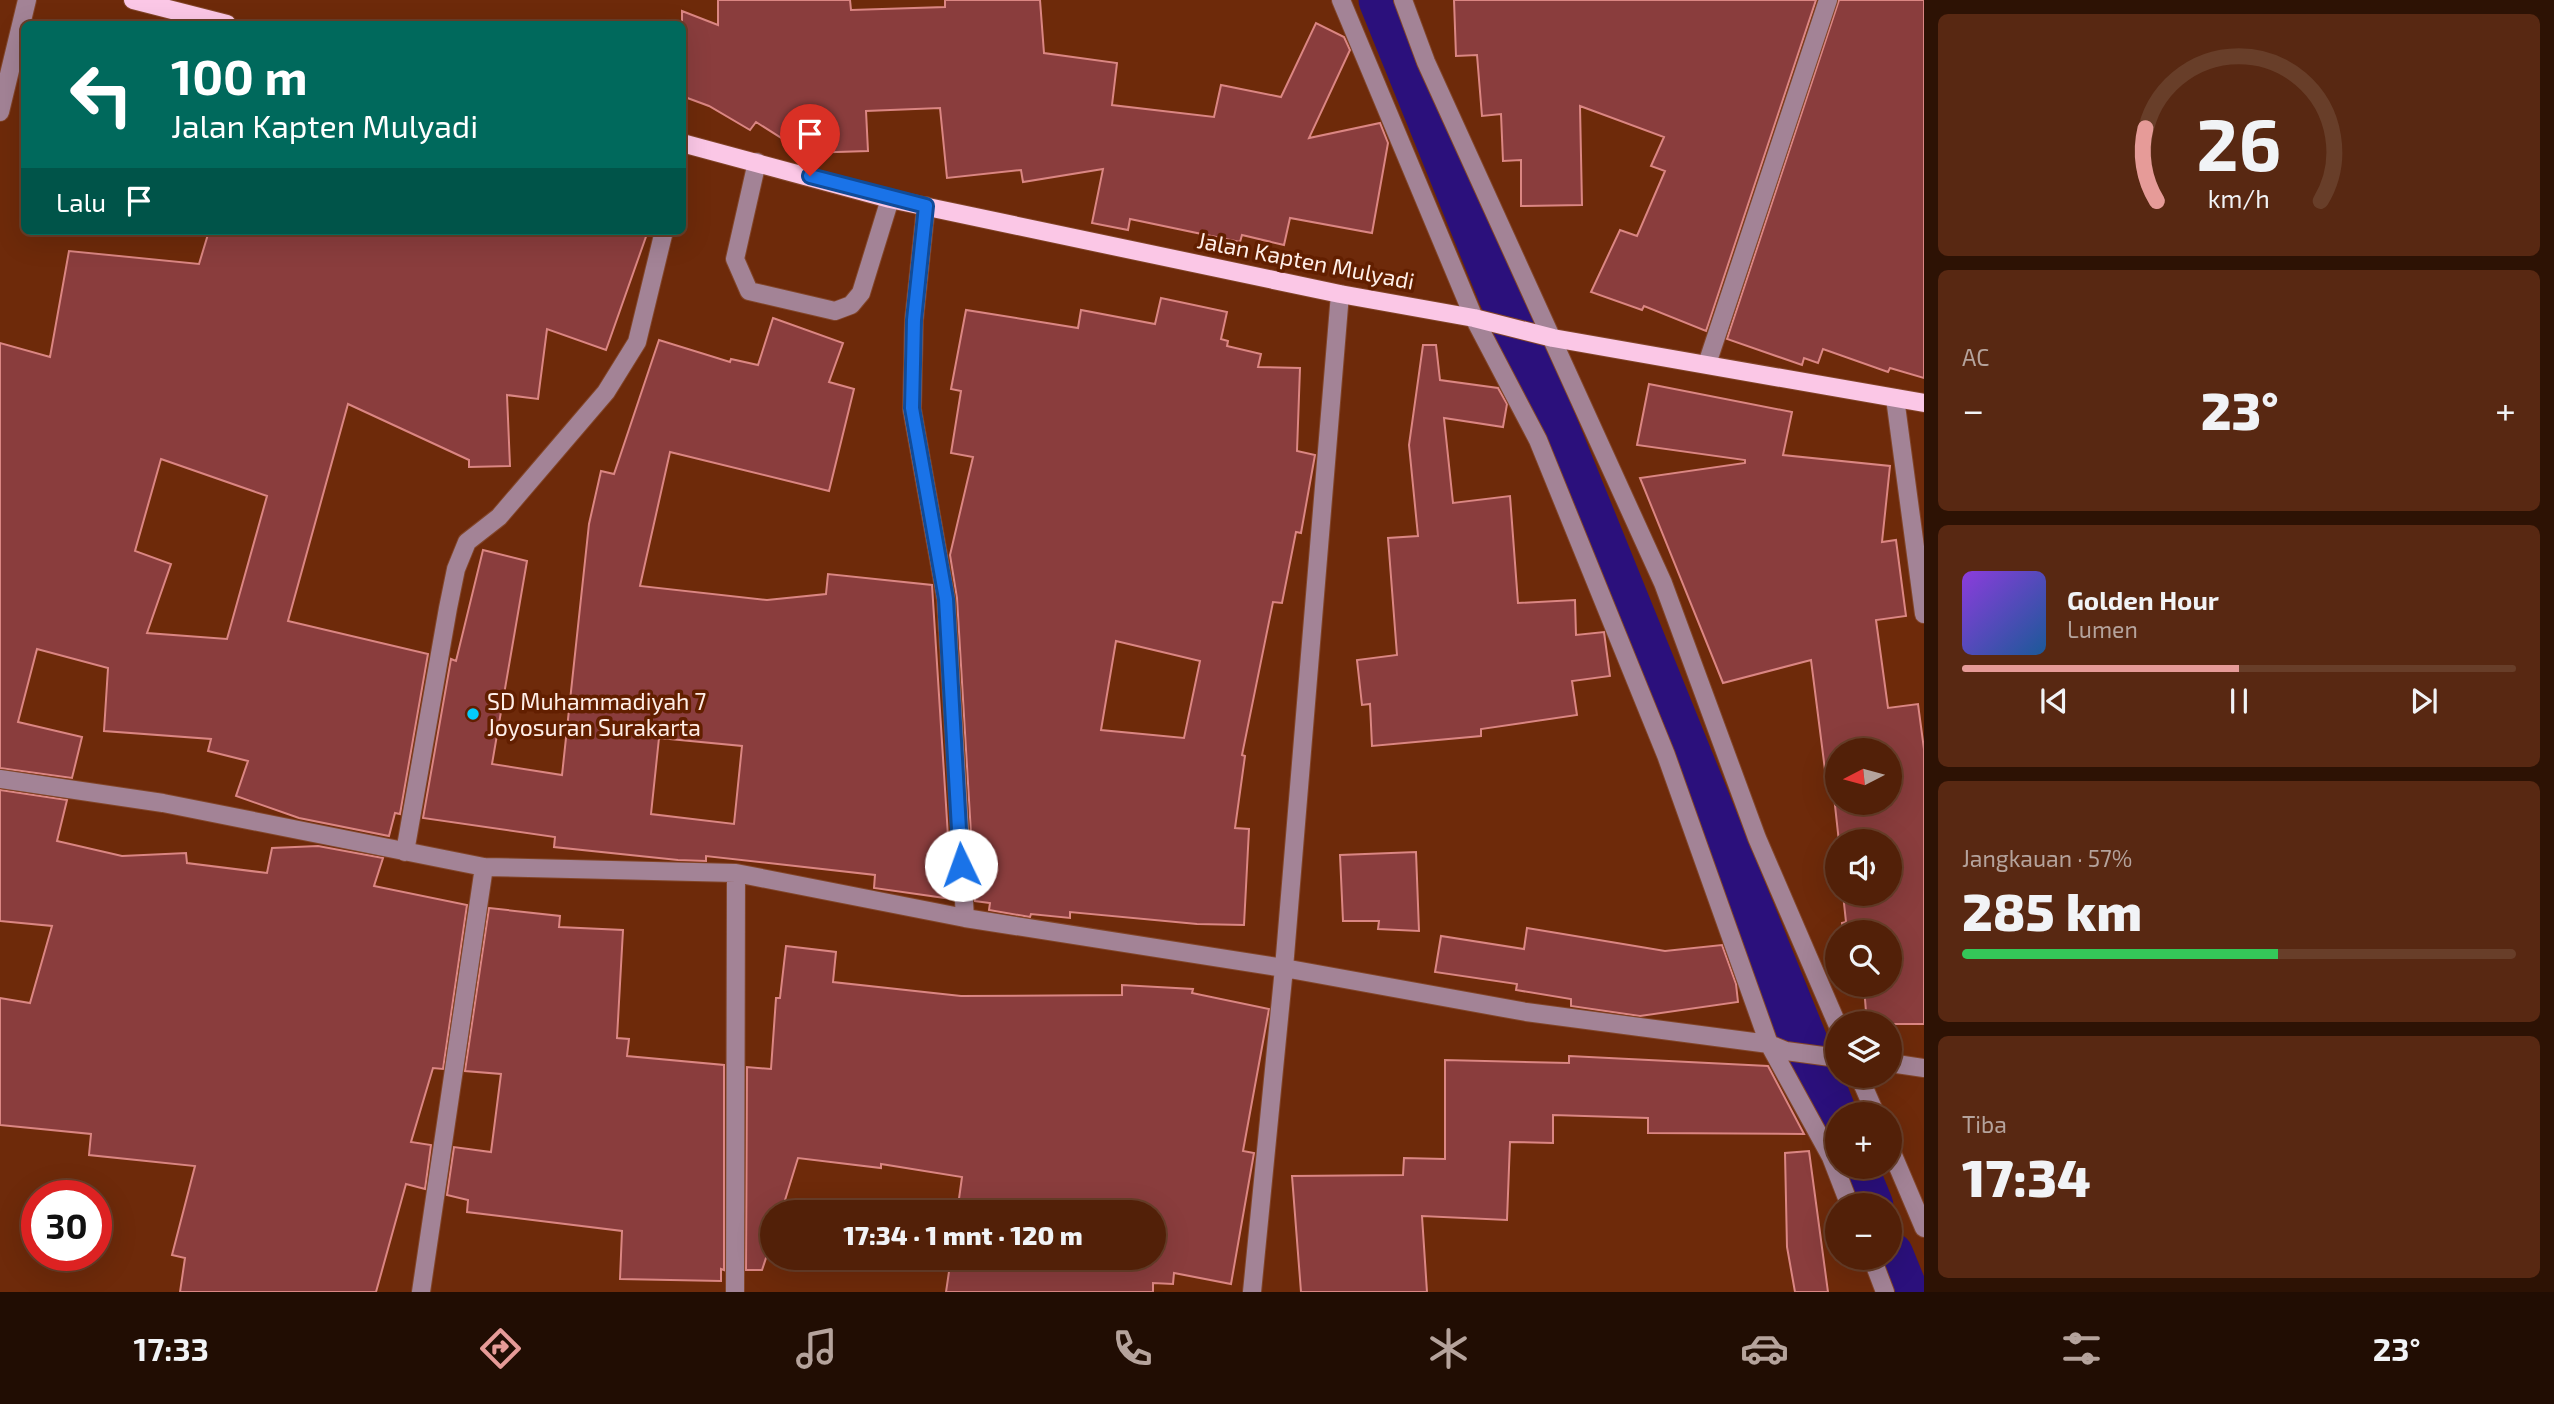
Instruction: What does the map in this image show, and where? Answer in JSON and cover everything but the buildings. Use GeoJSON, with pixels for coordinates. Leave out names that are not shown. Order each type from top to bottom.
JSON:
{"type":"FeatureCollection","features":[{"type":"Feature","properties":{"kind":"main road"},"geometry":{"type":"LineString","coordinates":[[144,1],[216,21]]}},
{"type":"Feature","properties":{"kind":"main road","name":"Jalan Kapten Mulyadi"},"geometry":{"type":"LineString","coordinates":[[686,147],[757,162],[890,198],[1340,294],[1480,320],[1548,336],[1924,403]]}},
{"type":"Feature","properties":{"kind":"street"},"geometry":{"type":"LineString","coordinates":[[22,21],[27,0]]}},
{"type":"Feature","properties":{"kind":"street"},"geometry":{"type":"LineString","coordinates":[[1341,0],[1480,320],[1538,440],[1577,535],[1667,755],[1769,1044],[1831,1157],[1845,1193]]}},
{"type":"Feature","properties":{"kind":"street"},"geometry":{"type":"LineString","coordinates":[[1403,0],[1426,62],[1548,336],[1663,583],[1756,838],[1831,1011]]}},
{"type":"Feature","properties":{"kind":"street"},"geometry":{"type":"LineString","coordinates":[[1707,364],[1828,0]]}},
{"type":"Feature","properties":{"kind":"street"},"geometry":{"type":"LineString","coordinates":[[0,112],[21,25]]}},
{"type":"Feature","properties":{"kind":"street"},"geometry":{"type":"LineString","coordinates":[[757,162],[735,259],[749,291],[835,311],[851,305],[861,293],[890,198]]}},
{"type":"Feature","properties":{"kind":"street"},"geometry":{"type":"LineString","coordinates":[[926,206],[914,320],[912,408],[946,599],[965,918]]}},
{"type":"Feature","properties":{"kind":"street"},"geometry":{"type":"LineString","coordinates":[[405,852],[448,608],[456,569],[467,542],[499,517],[606,392],[637,342],[663,235]]}},
{"type":"Feature","properties":{"kind":"street"},"geometry":{"type":"LineString","coordinates":[[1252,1292],[1284,968],[1340,294]]}},
{"type":"Feature","properties":{"kind":"street"},"geometry":{"type":"LineString","coordinates":[[1895,398],[1924,614]]}},
{"type":"Feature","properties":{"kind":"street"},"geometry":{"type":"LineString","coordinates":[[0,779],[163,803],[484,867],[736,873],[965,918],[1284,968],[1526,1012],[1769,1044],[1786,1051],[1825,1056]]}},
{"type":"Feature","properties":{"kind":"street"},"geometry":{"type":"LineString","coordinates":[[421,1292],[484,867]]}},
{"type":"Feature","properties":{"kind":"street"},"geometry":{"type":"LineString","coordinates":[[735,1292],[736,873]]}},
{"type":"Feature","properties":{"kind":"street"},"geometry":{"type":"LineString","coordinates":[[1902,1065],[1924,1068]]}},
{"type":"Feature","properties":{"kind":"street"},"geometry":{"type":"LineString","coordinates":[[1902,1176],[1924,1228]]}},
{"type":"Feature","properties":{"kind":"street"},"geometry":{"type":"LineString","coordinates":[[1877,1270],[1885,1292]]}},
{"type":"Feature","properties":{"kind":"waterway"},"geometry":{"type":"LineString","coordinates":[[1382,0],[1829,1102]]}},
{"type":"Feature","properties":{"kind":"waterway"},"geometry":{"type":"LineString","coordinates":[[1859,1179],[1865,1193]]}},
{"type":"Feature","properties":{"kind":"waterway"},"geometry":{"type":"LineString","coordinates":[[1896,1270],[1905,1292]]}},
{"type":"Feature","properties":{"kind":"place","name":"SD Muhammadiyah 7 Joyosuran Surakarta"},"geometry":{"type":"Point","coordinates":[473,714]}},
{"type":"Feature","properties":{"kind":"route"},"geometry":{"type":"LineString","coordinates":[[810,176],[926,206],[914,320],[912,408],[920,468],[933,522],[946,599],[961,865]]}}]}
